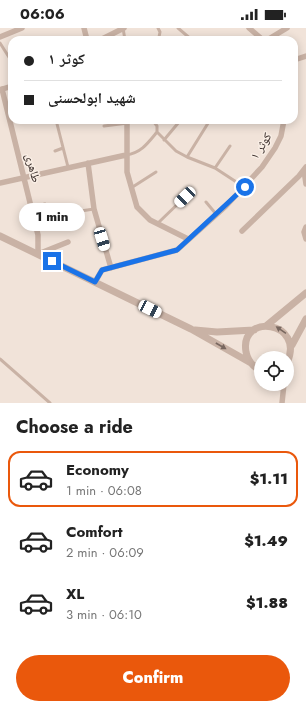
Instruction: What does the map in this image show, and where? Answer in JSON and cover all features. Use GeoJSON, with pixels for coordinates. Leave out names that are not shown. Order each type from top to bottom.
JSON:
{"type":"FeatureCollection","features":[{"type":"Feature","properties":{"kind":"street"},"geometry":{"type":"LineString","coordinates":[[0,37],[22,28]]}},
{"type":"Feature","properties":{"kind":"street"},"geometry":{"type":"LineString","coordinates":[[108,36],[124,28]]}},
{"type":"Feature","properties":{"kind":"street"},"geometry":{"type":"LineString","coordinates":[[249,28],[258,36]]}},
{"type":"Feature","properties":{"kind":"street"},"geometry":{"type":"LineString","coordinates":[[273,36],[286,28]]}},
{"type":"Feature","properties":{"kind":"street","name":"طاهری"},"geometry":{"type":"LineString","coordinates":[[1,89],[8,115]]}},
{"type":"Feature","properties":{"kind":"street","name":"طاهری"},"geometry":{"type":"LineString","coordinates":[[10,124],[38,235],[38,254]]}},
{"type":"Feature","properties":{"kind":"street"},"geometry":{"type":"LineString","coordinates":[[128,124],[126,155],[131,188],[137,207],[150,220],[188,240]]}},
{"type":"Feature","properties":{"kind":"street","name":"کوثر ۱"},"geometry":{"type":"LineString","coordinates":[[95,282],[102,270],[177,250],[245,187],[275,148],[281,136],[283,124]]}},
{"type":"Feature","properties":{"kind":"street"},"geometry":{"type":"LineString","coordinates":[[0,183],[25,179],[68,167],[126,155]]}},
{"type":"Feature","properties":{"kind":"street"},"geometry":{"type":"LineString","coordinates":[[88,163],[94,209],[111,268]]}},
{"type":"Feature","properties":{"kind":"street"},"geometry":{"type":"LineString","coordinates":[[305,168],[306,184]]}},
{"type":"Feature","properties":{"kind":"street"},"geometry":{"type":"LineString","coordinates":[[242,231],[305,168]]}},
{"type":"Feature","properties":{"kind":"street"},"geometry":{"type":"LineString","coordinates":[[306,227],[304,232],[306,239]]}},
{"type":"Feature","properties":{"kind":"street"},"geometry":{"type":"LineString","coordinates":[[0,236],[191,329],[254,365]]}},
{"type":"Feature","properties":{"kind":"street"},"geometry":{"type":"LineString","coordinates":[[38,254],[68,242]]}},
{"type":"Feature","properties":{"kind":"street"},"geometry":{"type":"LineString","coordinates":[[191,329],[217,332],[254,330],[266,326],[306,293]]}},
{"type":"Feature","properties":{"kind":"street"},"geometry":{"type":"LineString","coordinates":[[292,345],[306,320]]}},
{"type":"Feature","properties":{"kind":"street"},"geometry":{"type":"LineString","coordinates":[[266,326],[280,328],[290,338],[292,351]]}},
{"type":"Feature","properties":{"kind":"street"},"geometry":{"type":"LineString","coordinates":[[251,363],[247,357],[246,343],[254,330]]}},
{"type":"Feature","properties":{"kind":"street"},"geometry":{"type":"LineString","coordinates":[[282,403],[283,391]]}},
{"type":"Feature","properties":{"kind":"lane"},"geometry":{"type":"LineString","coordinates":[[179,28],[188,36]]}},
{"type":"Feature","properties":{"kind":"lane"},"geometry":{"type":"LineString","coordinates":[[0,43],[8,56]]}},
{"type":"Feature","properties":{"kind":"lane"},"geometry":{"type":"LineString","coordinates":[[57,124],[68,167]]}},
{"type":"Feature","properties":{"kind":"lane"},"geometry":{"type":"LineString","coordinates":[[104,126],[114,124]]}},
{"type":"Feature","properties":{"kind":"lane"},"geometry":{"type":"LineString","coordinates":[[126,155],[135,154],[142,150],[157,132],[156,124]]}},
{"type":"Feature","properties":{"kind":"lane"},"geometry":{"type":"LineString","coordinates":[[164,140],[177,124]]}},
{"type":"Feature","properties":{"kind":"lane"},"geometry":{"type":"LineString","coordinates":[[187,157],[208,124]]}},
{"type":"Feature","properties":{"kind":"lane"},"geometry":{"type":"LineString","coordinates":[[157,132],[176,150],[187,157],[215,168],[245,187]]}},
{"type":"Feature","properties":{"kind":"lane"},"geometry":{"type":"LineString","coordinates":[[215,168],[230,146]]}},
{"type":"Feature","properties":{"kind":"lane"},"geometry":{"type":"LineString","coordinates":[[55,151],[63,148]]}},
{"type":"Feature","properties":{"kind":"lane"},"geometry":{"type":"LineString","coordinates":[[131,188],[156,172]]}},
{"type":"Feature","properties":{"kind":"lane"},"geometry":{"type":"LineString","coordinates":[[158,224],[185,197]]}},
{"type":"Feature","properties":{"kind":"lane"},"geometry":{"type":"LineString","coordinates":[[206,202],[216,214]]}},
{"type":"Feature","properties":{"kind":"lane"},"geometry":{"type":"LineString","coordinates":[[32,207],[45,204]]}},
{"type":"Feature","properties":{"kind":"lane"},"geometry":{"type":"LineString","coordinates":[[74,212],[94,209]]}},
{"type":"Feature","properties":{"kind":"lane"},"geometry":{"type":"LineString","coordinates":[[0,359],[50,403]]}},
{"type":"Feature","properties":{"kind":"route"},"geometry":{"type":"LineString","coordinates":[[52,261],[95,282],[102,270],[177,250],[245,187]]}}]}
